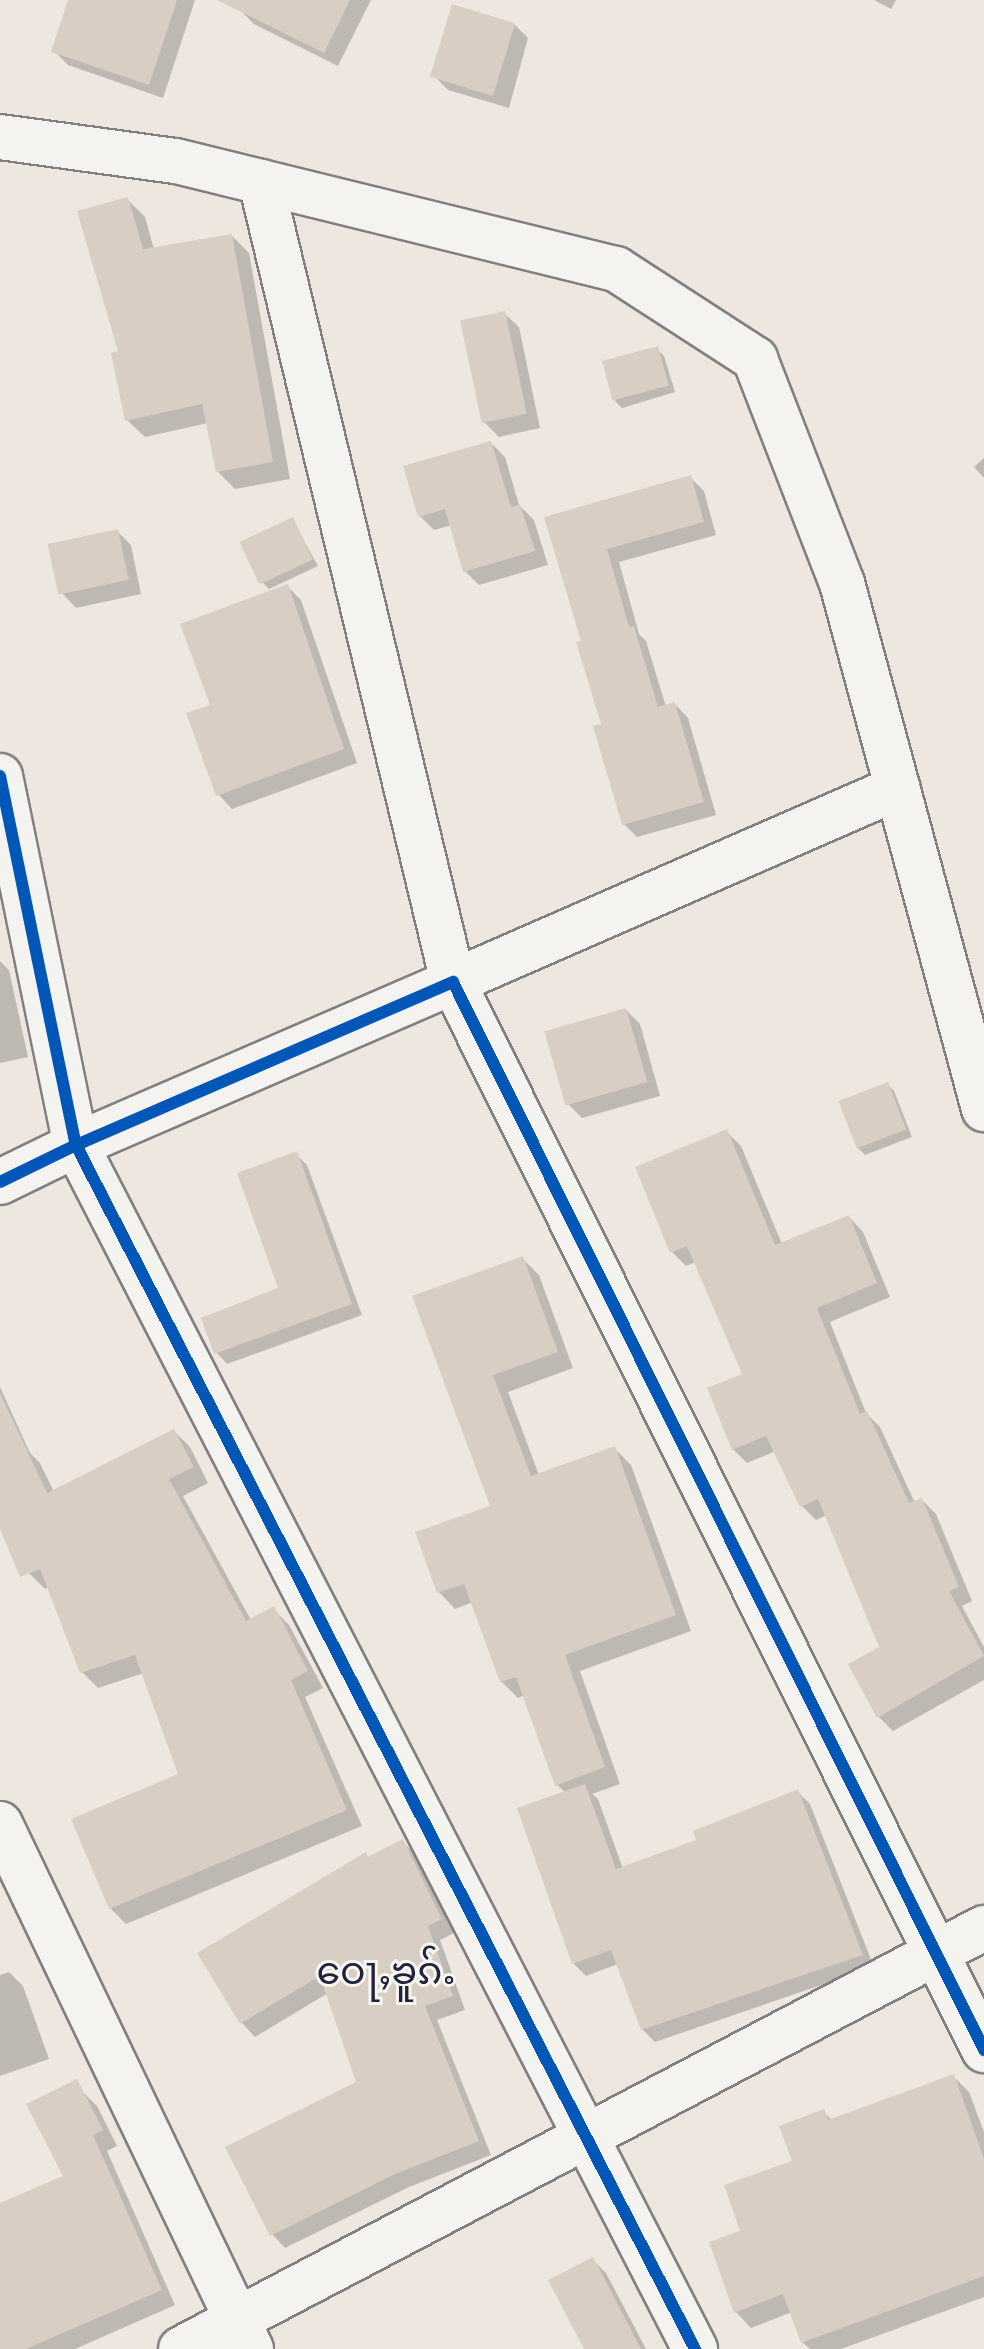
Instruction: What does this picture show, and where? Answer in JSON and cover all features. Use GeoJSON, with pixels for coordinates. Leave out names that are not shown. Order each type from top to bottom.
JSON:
{"type":"FeatureCollection","features":[{"type":"Feature","properties":{"kind":"street"},"geometry":{"type":"LineString","coordinates":[[0,137],[176,161],[616,269],[755,359],[842,583],[984,1109]]}},
{"type":"Feature","properties":{"kind":"street"},"geometry":{"type":"LineString","coordinates":[[261,182],[453,982],[984,2050]]}},
{"type":"Feature","properties":{"kind":"street"},"geometry":{"type":"LineString","coordinates":[[0,776],[76,1145],[695,2349]]}},
{"type":"Feature","properties":{"kind":"street"},"geometry":{"type":"LineString","coordinates":[[0,1182],[76,1145],[897,788]]}},
{"type":"Feature","properties":{"kind":"street"},"geometry":{"type":"LineString","coordinates":[[0,1824],[243,2335]]}},
{"type":"Feature","properties":{"kind":"street"},"geometry":{"type":"LineString","coordinates":[[181,2349],[243,2335],[588,2137],[984,1928]]}},
{"type":"Feature","properties":{"kind":"building"},"geometry":{"type":"Polygon","coordinates":[[[68,0],[177,0],[149,85],[51,52],[68,0]]]}},
{"type":"Feature","properties":{"kind":"building"},"geometry":{"type":"Polygon","coordinates":[[[217,0],[350,0],[324,53],[217,0]]]}},
{"type":"Feature","properties":{"kind":"building"},"geometry":{"type":"Polygon","coordinates":[[[452,4],[515,23],[493,96],[430,77],[452,4]]]}},
{"type":"Feature","properties":{"kind":"building"},"geometry":{"type":"Polygon","coordinates":[[[128,197],[143,249],[232,234],[273,462],[216,472],[202,404],[125,421],[111,353],[118,351],[77,211],[128,197]]]}},
{"type":"Feature","properties":{"kind":"building"},"geometry":{"type":"Polygon","coordinates":[[[505,311],[527,414],[482,423],[460,321],[505,311]]]}},
{"type":"Feature","properties":{"kind":"building"},"geometry":{"type":"Polygon","coordinates":[[[658,346],[669,386],[613,401],[602,361],[658,346]]]}},
{"type":"Feature","properties":{"kind":"building"},"geometry":{"type":"Polygon","coordinates":[[[491,441],[511,507],[520,504],[535,551],[463,572],[445,509],[418,517],[403,466],[491,441]]]}},
{"type":"Feature","properties":{"kind":"building"},"geometry":{"type":"Polygon","coordinates":[[[691,475],[704,522],[607,549],[629,627],[634,626],[658,707],[675,702],[704,802],[622,825],[593,726],[601,724],[576,642],[581,641],[544,517],[691,475]]]}},
{"type":"Feature","properties":{"kind":"building"},"geometry":{"type":"Polygon","coordinates":[[[293,517],[313,560],[259,585],[240,542],[293,517]]]}},
{"type":"Feature","properties":{"kind":"building"},"geometry":{"type":"Polygon","coordinates":[[[118,529],[129,580],[58,595],[48,544],[118,529]]]}},
{"type":"Feature","properties":{"kind":"building"},"geometry":{"type":"Polygon","coordinates":[[[288,584],[344,749],[216,796],[186,713],[210,705],[180,624],[288,584]]]}},
{"type":"Feature","properties":{"kind":"building"},"geometry":{"type":"Polygon","coordinates":[[[626,1008],[647,1082],[566,1105],[544,1031],[626,1008]]]}},
{"type":"Feature","properties":{"kind":"building"},"geometry":{"type":"Polygon","coordinates":[[[888,1082],[906,1130],[857,1149],[839,1101],[888,1082]]]}},
{"type":"Feature","properties":{"kind":"building"},"geometry":{"type":"Polygon","coordinates":[[[727,1129],[775,1245],[849,1215],[877,1283],[817,1308],[860,1414],[867,1411],[909,1503],[922,1498],[959,1587],[949,1591],[984,1656],[877,1718],[848,1664],[879,1647],[818,1499],[800,1507],[766,1436],[732,1450],[707,1388],[742,1374],[687,1246],[670,1253],[635,1167],[727,1129]]]}},
{"type":"Feature","properties":{"kind":"building"},"geometry":{"type":"Polygon","coordinates":[[[297,1151],[352,1304],[214,1354],[201,1318],[278,1288],[237,1173],[297,1151]]]}},
{"type":"Feature","properties":{"kind":"building"},"geometry":{"type":"Polygon","coordinates":[[[523,1256],[558,1352],[493,1375],[531,1476],[615,1446],[676,1615],[565,1655],[605,1767],[555,1786],[516,1677],[500,1682],[464,1584],[437,1593],[415,1532],[490,1506],[412,1296],[523,1256]]]}},
{"type":"Feature","properties":{"kind":"building"},"geometry":{"type":"Polygon","coordinates":[[[0,1393],[47,1493],[174,1429],[194,1467],[169,1479],[246,1621],[274,1606],[308,1671],[291,1680],[347,1810],[109,1909],[71,1819],[178,1774],[135,1655],[80,1673],[40,1569],[20,1577],[0,1529],[0,1393]]]}},
{"type":"Feature","properties":{"kind":"building"},"geometry":{"type":"Polygon","coordinates":[[[585,1784],[616,1869],[696,1840],[693,1831],[798,1789],[863,1955],[641,2030],[611,1950],[572,1964],[517,1808],[585,1784]]]}},
{"type":"Feature","properties":{"kind":"building"},"geometry":{"type":"Polygon","coordinates":[[[403,1839],[442,1919],[428,1926],[453,1996],[425,2006],[479,2141],[395,2174],[270,2236],[225,2147],[356,2082],[320,1976],[240,2024],[197,1953],[366,1852],[368,1857],[403,1839]]]}},
{"type":"Feature","properties":{"kind":"building"},"geometry":{"type":"Polygon","coordinates":[[[954,2074],[984,2159],[984,2276],[801,2343],[783,2294],[734,2313],[709,2242],[740,2231],[724,2185],[792,2161],[779,2126],[824,2109],[828,2120],[954,2074]]]}},
{"type":"Feature","properties":{"kind":"building"},"geometry":{"type":"Polygon","coordinates":[[[77,2079],[103,2130],[93,2135],[162,2290],[26,2349],[0,2349],[0,2203],[63,2176],[26,2104],[77,2079]]]}},
{"type":"Feature","properties":{"kind":"building"},"geometry":{"type":"Polygon","coordinates":[[[593,2257],[641,2349],[584,2349],[548,2280],[593,2257]]]}},
{"type":"Feature","properties":{"kind":"cycle path"},"geometry":{"type":"LineString","coordinates":[[0,776],[76,1145],[695,2349]]}},
{"type":"Feature","properties":{"kind":"cycle path"},"geometry":{"type":"LineString","coordinates":[[0,1182],[76,1145],[453,982],[984,2050]]}},
{"type":"Feature","properties":{"kind":"district","name":"ဝေႃႇၶူၵ်ႉ"},"geometry":{"type":"Point","coordinates":[386,1972]}}]}
